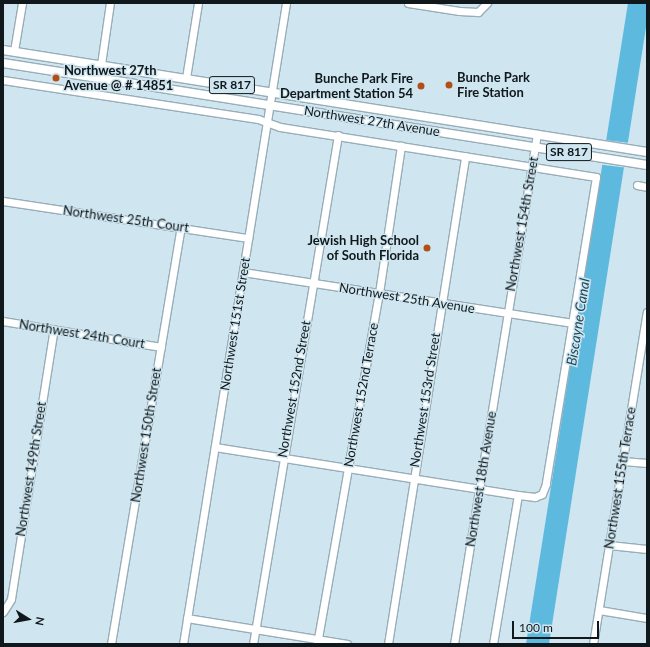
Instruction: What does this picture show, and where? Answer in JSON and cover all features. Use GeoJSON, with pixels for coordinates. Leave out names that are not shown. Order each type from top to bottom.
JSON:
{"type":"FeatureCollection","features":[{"type":"Feature","properties":{"kind":"main road","name":"Northwest 27th Avenue"},"geometry":{"type":"LineString","coordinates":[[3,50],[647,152]]}},
{"type":"Feature","properties":{"kind":"main road","name":"Northwest 27th Avenue"},"geometry":{"type":"LineString","coordinates":[[3,63],[647,165]]}},
{"type":"Feature","properties":{"kind":"main road"},"geometry":{"type":"LineString","coordinates":[[428,130],[430,117]]}},
{"type":"Feature","properties":{"kind":"street"},"geometry":{"type":"LineString","coordinates":[[14,52],[22,3]]}},
{"type":"Feature","properties":{"kind":"street"},"geometry":{"type":"LineString","coordinates":[[99,78],[110,3]]}},
{"type":"Feature","properties":{"kind":"street"},"geometry":{"type":"LineString","coordinates":[[186,78],[198,3]]}},
{"type":"Feature","properties":{"kind":"street","name":"Northwest 151st Street"},"geometry":{"type":"LineString","coordinates":[[183,644],[286,3]]}},
{"type":"Feature","properties":{"kind":"street"},"geometry":{"type":"LineString","coordinates":[[408,3],[478,12],[487,3]]}},
{"type":"Feature","properties":{"kind":"street","name":"Northwest 27th Avenue"},"geometry":{"type":"LineString","coordinates":[[3,80],[267,122],[280,128],[338,135],[596,177],[570,323]]}},
{"type":"Feature","properties":{"kind":"street","name":"Northwest 154th Street"},"geometry":{"type":"LineString","coordinates":[[506,314],[537,134]]}},
{"type":"Feature","properties":{"kind":"street","name":"Northwest 152nd Street"},"geometry":{"type":"LineString","coordinates":[[253,644],[282,458],[338,135]]}},
{"type":"Feature","properties":{"kind":"street","name":"Northwest 152nd Terrace"},"geometry":{"type":"LineString","coordinates":[[318,642],[379,293],[401,146]]}},
{"type":"Feature","properties":{"kind":"street","name":"Northwest 153rd Street"},"geometry":{"type":"LineString","coordinates":[[388,644],[440,303],[465,156]]}},
{"type":"Feature","properties":{"kind":"street"},"geometry":{"type":"LineString","coordinates":[[637,185],[647,187]]}},
{"type":"Feature","properties":{"kind":"street","name":"Northwest 25th Court"},"geometry":{"type":"LineString","coordinates":[[3,201],[248,238]]}},
{"type":"Feature","properties":{"kind":"street","name":"Northwest 150th Street"},"geometry":{"type":"LineString","coordinates":[[111,644],[181,227]]}},
{"type":"Feature","properties":{"kind":"street","name":"Northwest 25th Avenue"},"geometry":{"type":"LineString","coordinates":[[243,272],[570,323]]}},
{"type":"Feature","properties":{"kind":"street","name":"Northwest 155th Terrace"},"geometry":{"type":"LineString","coordinates":[[593,644],[647,312]]}},
{"type":"Feature","properties":{"kind":"street","name":"Northwest 18th Avenue"},"geometry":{"type":"LineString","coordinates":[[454,644],[480,488],[506,314]]}},
{"type":"Feature","properties":{"kind":"street","name":"Northwest 24th Court"},"geometry":{"type":"LineString","coordinates":[[3,321],[161,347]]}},
{"type":"Feature","properties":{"kind":"street"},"geometry":{"type":"LineString","coordinates":[[215,447],[535,497],[542,494],[546,484],[570,323]]}},
{"type":"Feature","properties":{"kind":"street","name":"Northwest 149th Street"},"geometry":{"type":"LineString","coordinates":[[4,611],[10,598],[54,329]]}},
{"type":"Feature","properties":{"kind":"street"},"geometry":{"type":"LineString","coordinates":[[623,461],[647,463]]}},
{"type":"Feature","properties":{"kind":"street"},"geometry":{"type":"LineString","coordinates":[[494,644],[518,495]]}},
{"type":"Feature","properties":{"kind":"street"},"geometry":{"type":"LineString","coordinates":[[609,545],[647,549]]}},
{"type":"Feature","properties":{"kind":"street"},"geometry":{"type":"LineString","coordinates":[[599,610],[647,618]]}},
{"type":"Feature","properties":{"kind":"street"},"geometry":{"type":"LineString","coordinates":[[187,618],[255,629],[318,642],[347,644]]}},
{"type":"Feature","properties":{"kind":"water","name":"Biscayne Canal"},"geometry":{"type":"Polygon","coordinates":[[[628,3],[647,3],[647,21],[549,644],[526,644],[628,3]]]}},
{"type":"Feature","properties":{"kind":"pier"},"geometry":{"type":"Polygon","coordinates":[[[605,140],[630,143],[627,168],[602,165],[605,140]]]}},
{"type":"Feature","properties":{"kind":"place","name":"Northwest 27th Avenue @ # 14851"},"geometry":{"type":"Point","coordinates":[56,78]}},
{"type":"Feature","properties":{"kind":"place","name":"Bunche Park Fire Station"},"geometry":{"type":"Point","coordinates":[449,85]}},
{"type":"Feature","properties":{"kind":"place","name":"Bunche Park Fire Department Station 54"},"geometry":{"type":"Point","coordinates":[421,86]}},
{"type":"Feature","properties":{"kind":"place","name":"Jewish High School of South Florida"},"geometry":{"type":"Point","coordinates":[427,248]}}]}
